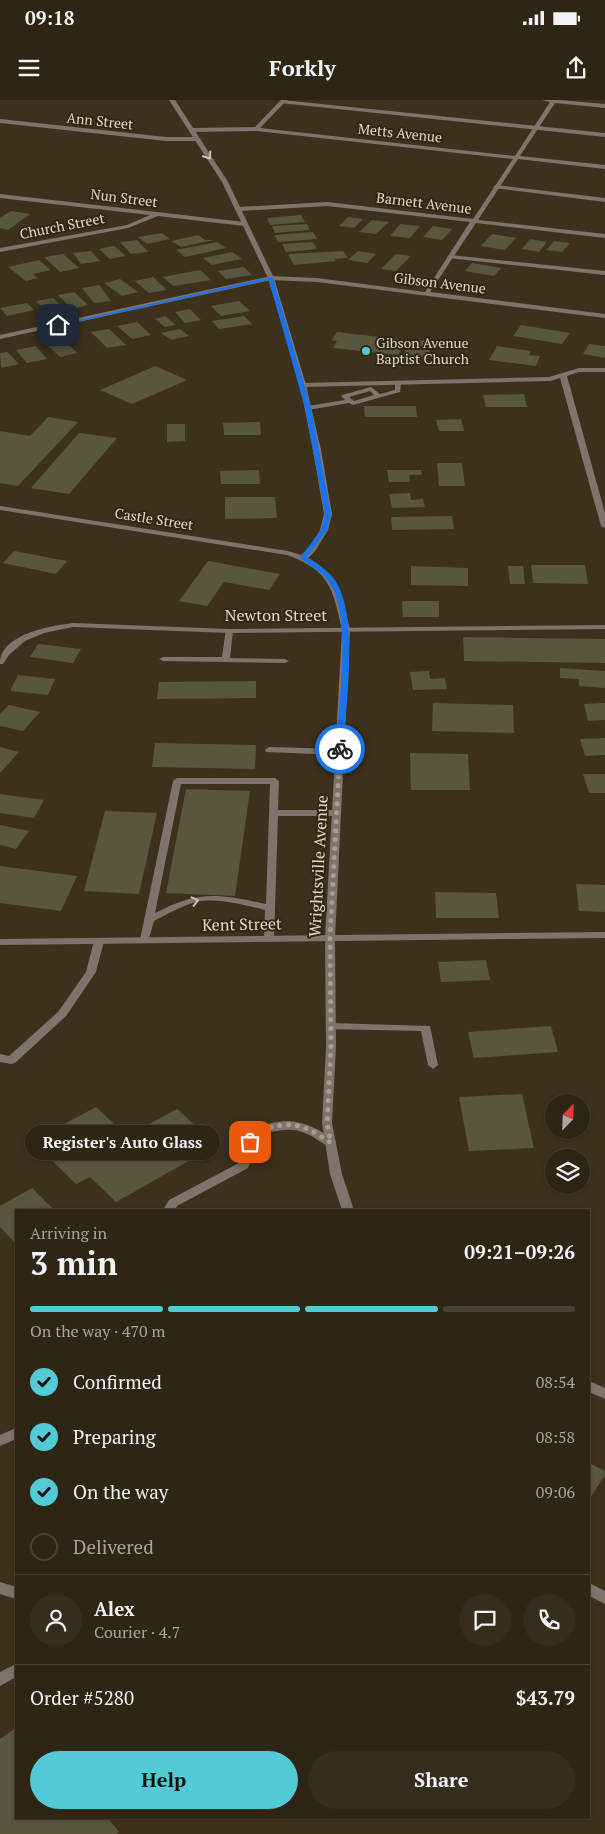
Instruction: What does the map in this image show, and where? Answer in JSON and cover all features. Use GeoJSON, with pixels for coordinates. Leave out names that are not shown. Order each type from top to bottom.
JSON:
{"type":"FeatureCollection","features":[{"type":"Feature","properties":{"kind":"street"},"geometry":{"type":"LineString","coordinates":[[172,100],[225,182],[271,278],[303,385],[328,514],[324,530],[312,549],[303,558]]}},
{"type":"Feature","properties":{"kind":"street"},"geometry":{"type":"LineString","coordinates":[[545,100],[605,106]]}},
{"type":"Feature","properties":{"kind":"street"},"geometry":{"type":"LineString","coordinates":[[426,294],[554,100]]}},
{"type":"Feature","properties":{"kind":"street"},"geometry":{"type":"LineString","coordinates":[[256,129],[283,101],[605,135]]}},
{"type":"Feature","properties":{"kind":"street","name":"Ann Street"},"geometry":{"type":"LineString","coordinates":[[0,121],[166,139],[198,139]]}},
{"type":"Feature","properties":{"kind":"street","name":"Metts Avenue"},"geometry":{"type":"LineString","coordinates":[[192,130],[256,129],[605,167]]}},
{"type":"Feature","properties":{"kind":"street"},"geometry":{"type":"LineString","coordinates":[[496,187],[605,200]]}},
{"type":"Feature","properties":{"kind":"street","name":"Nun Street"},"geometry":{"type":"LineString","coordinates":[[0,196],[244,224]]}},
{"type":"Feature","properties":{"kind":"street","name":"Barnett Avenue"},"geometry":{"type":"LineString","coordinates":[[239,209],[320,204],[605,236]]}},
{"type":"Feature","properties":{"kind":"street","name":"Church Street"},"geometry":{"type":"LineString","coordinates":[[0,250],[128,226],[157,214]]}},
{"type":"Feature","properties":{"kind":"street"},"geometry":{"type":"LineString","coordinates":[[450,257],[605,274]]}},
{"type":"Feature","properties":{"kind":"street","name":"Gibson Avenue"},"geometry":{"type":"LineString","coordinates":[[0,337],[271,278],[317,280],[605,316]]}},
{"type":"Feature","properties":{"kind":"street"},"geometry":{"type":"LineString","coordinates":[[303,385],[370,386],[398,383],[550,379],[579,370],[605,370]]}},
{"type":"Feature","properties":{"kind":"street"},"geometry":{"type":"LineString","coordinates":[[563,375],[605,526]]}},
{"type":"Feature","properties":{"kind":"street"},"geometry":{"type":"LineString","coordinates":[[308,408],[349,401],[352,403],[380,397],[398,391],[398,383]]}},
{"type":"Feature","properties":{"kind":"street"},"geometry":{"type":"LineString","coordinates":[[370,386],[380,397]]}},
{"type":"Feature","properties":{"kind":"street"},"geometry":{"type":"LineString","coordinates":[[349,401],[344,396],[370,386]]}},
{"type":"Feature","properties":{"kind":"street","name":"Castle Street"},"geometry":{"type":"LineString","coordinates":[[0,508],[271,550],[303,558]]}},
{"type":"Feature","properties":{"kind":"street","name":"Wrightsville Avenue"},"geometry":{"type":"LineString","coordinates":[[303,558],[321,569],[334,584],[339,596],[346,630],[330,938],[331,1028],[327,1124],[336,1174],[348,1209]]}},
{"type":"Feature","properties":{"kind":"street","name":"Newton Street"},"geometry":{"type":"LineString","coordinates":[[0,662],[15,644],[38,632],[73,625],[230,631],[605,627]]}},
{"type":"Feature","properties":{"kind":"street"},"geometry":{"type":"LineString","coordinates":[[226,660],[230,631]]}},
{"type":"Feature","properties":{"kind":"street"},"geometry":{"type":"LineString","coordinates":[[163,659],[285,661]]}},
{"type":"Feature","properties":{"kind":"street"},"geometry":{"type":"LineString","coordinates":[[269,750],[340,752]]}},
{"type":"Feature","properties":{"kind":"street"},"geometry":{"type":"LineString","coordinates":[[145,940],[177,781],[275,781],[269,939]]}},
{"type":"Feature","properties":{"kind":"street"},"geometry":{"type":"LineString","coordinates":[[275,813],[336,813]]}},
{"type":"Feature","properties":{"kind":"street"},"geometry":{"type":"LineString","coordinates":[[150,919],[182,904],[205,898],[234,900],[270,908]]}},
{"type":"Feature","properties":{"kind":"street","name":"Kent Street"},"geometry":{"type":"LineString","coordinates":[[0,942],[605,935]]}},
{"type":"Feature","properties":{"kind":"street"},"geometry":{"type":"LineString","coordinates":[[0,1058],[10,1060],[62,1014],[91,972],[99,941]]}},
{"type":"Feature","properties":{"kind":"street"},"geometry":{"type":"LineString","coordinates":[[331,1028],[426,1028],[433,1065]]}},
{"type":"Feature","properties":{"kind":"street"},"geometry":{"type":"LineString","coordinates":[[170,1209],[173,1203],[244,1165],[250,1142],[255,1133],[287,1124],[310,1128],[331,1143]]}},
{"type":"Feature","properties":{"kind":"street"},"geometry":{"type":"LineString","coordinates":[[590,1386],[604,1393]]}},
{"type":"Feature","properties":{"kind":"street"},"geometry":{"type":"LineString","coordinates":[[0,1441],[15,1434]]}},
{"type":"Feature","properties":{"kind":"street"},"geometry":{"type":"LineString","coordinates":[[0,1588],[15,1593]]}},
{"type":"Feature","properties":{"kind":"street"},"geometry":{"type":"LineString","coordinates":[[590,1590],[605,1598]]}},
{"type":"Feature","properties":{"kind":"street"},"geometry":{"type":"LineString","coordinates":[[0,1680],[15,1671]]}},
{"type":"Feature","properties":{"kind":"building"},"geometry":{"type":"Polygon","coordinates":[[[11,211],[30,214],[8,230],[0,228],[0,218],[11,211]]]}},
{"type":"Feature","properties":{"kind":"building"},"geometry":{"type":"Polygon","coordinates":[[[301,215],[305,222],[270,225],[267,218],[301,215]]]}},
{"type":"Feature","properties":{"kind":"building"},"geometry":{"type":"Polygon","coordinates":[[[348,217],[363,219],[354,228],[339,226],[348,217]]]}},
{"type":"Feature","properties":{"kind":"building"},"geometry":{"type":"Polygon","coordinates":[[[372,220],[389,222],[376,234],[359,232],[372,220]]]}},
{"type":"Feature","properties":{"kind":"building"},"geometry":{"type":"Polygon","coordinates":[[[307,224],[310,230],[275,233],[272,226],[307,224]]]}},
{"type":"Feature","properties":{"kind":"building"},"geometry":{"type":"Polygon","coordinates":[[[400,224],[420,226],[410,238],[390,236],[400,224]]]}},
{"type":"Feature","properties":{"kind":"building"},"geometry":{"type":"Polygon","coordinates":[[[433,226],[452,229],[442,240],[423,237],[433,226]]]}},
{"type":"Feature","properties":{"kind":"building"},"geometry":{"type":"Polygon","coordinates":[[[313,232],[317,239],[278,242],[275,235],[313,232]]]}},
{"type":"Feature","properties":{"kind":"building"},"geometry":{"type":"Polygon","coordinates":[[[162,233],[170,239],[147,244],[138,237],[162,233]]]}},
{"type":"Feature","properties":{"kind":"building"},"geometry":{"type":"Polygon","coordinates":[[[492,234],[516,238],[505,250],[481,246],[492,234]]]}},
{"type":"Feature","properties":{"kind":"building"},"geometry":{"type":"Polygon","coordinates":[[[198,235],[205,240],[214,240],[181,247],[172,241],[198,235]]]}},
{"type":"Feature","properties":{"kind":"building"},"geometry":{"type":"Polygon","coordinates":[[[530,239],[547,242],[539,252],[522,249],[530,239]]]}},
{"type":"Feature","properties":{"kind":"building"},"geometry":{"type":"Polygon","coordinates":[[[137,240],[148,252],[131,254],[120,242],[137,240]]]}},
{"type":"Feature","properties":{"kind":"building"},"geometry":{"type":"Polygon","coordinates":[[[554,241],[570,243],[562,252],[546,250],[554,241]]]}},
{"type":"Feature","properties":{"kind":"building"},"geometry":{"type":"Polygon","coordinates":[[[217,242],[226,248],[185,257],[176,250],[217,242]]]}},
{"type":"Feature","properties":{"kind":"building"},"geometry":{"type":"Polygon","coordinates":[[[313,242],[317,249],[286,252],[282,244],[313,242]]]}},
{"type":"Feature","properties":{"kind":"building"},"geometry":{"type":"Polygon","coordinates":[[[114,246],[126,256],[110,259],[99,249],[114,246]]]}},
{"type":"Feature","properties":{"kind":"building"},"geometry":{"type":"Polygon","coordinates":[[[91,251],[100,261],[81,264],[73,253],[91,251]]]}},
{"type":"Feature","properties":{"kind":"building"},"geometry":{"type":"Polygon","coordinates":[[[343,251],[348,258],[294,265],[288,254],[343,251]]]}},
{"type":"Feature","properties":{"kind":"building"},"geometry":{"type":"Polygon","coordinates":[[[358,251],[376,254],[367,263],[348,260],[358,251]]]}},
{"type":"Feature","properties":{"kind":"building"},"geometry":{"type":"Polygon","coordinates":[[[232,252],[242,259],[212,265],[203,258],[232,252]]]}},
{"type":"Feature","properties":{"kind":"building"},"geometry":{"type":"Polygon","coordinates":[[[63,254],[79,268],[60,272],[44,257],[63,254]]]}},
{"type":"Feature","properties":{"kind":"building"},"geometry":{"type":"Polygon","coordinates":[[[396,254],[411,256],[396,271],[381,269],[396,254]]]}},
{"type":"Feature","properties":{"kind":"building"},"geometry":{"type":"Polygon","coordinates":[[[39,260],[51,270],[33,274],[38,278],[26,281],[8,267],[39,260]]]}},
{"type":"Feature","properties":{"kind":"building"},"geometry":{"type":"Polygon","coordinates":[[[472,263],[501,268],[494,276],[465,271],[472,263]]]}},
{"type":"Feature","properties":{"kind":"building"},"geometry":{"type":"Polygon","coordinates":[[[244,267],[252,275],[226,279],[218,271],[244,267]]]}},
{"type":"Feature","properties":{"kind":"building"},"geometry":{"type":"Polygon","coordinates":[[[200,270],[211,280],[173,286],[163,277],[200,270]]]}},
{"type":"Feature","properties":{"kind":"building"},"geometry":{"type":"Polygon","coordinates":[[[153,277],[167,290],[149,293],[135,281],[153,277]]]}},
{"type":"Feature","properties":{"kind":"building"},"geometry":{"type":"Polygon","coordinates":[[[120,279],[138,292],[122,296],[104,283],[120,279]]]}},
{"type":"Feature","properties":{"kind":"building"},"geometry":{"type":"Polygon","coordinates":[[[99,285],[111,301],[94,303],[82,288],[99,285]]]}},
{"type":"Feature","properties":{"kind":"building"},"geometry":{"type":"Polygon","coordinates":[[[74,292],[88,305],[72,309],[58,295],[74,292]]]}},
{"type":"Feature","properties":{"kind":"building"},"geometry":{"type":"Polygon","coordinates":[[[53,298],[66,310],[49,313],[36,301],[53,298]]]}},
{"type":"Feature","properties":{"kind":"building"},"geometry":{"type":"Polygon","coordinates":[[[239,301],[250,311],[221,316],[211,306],[239,301]]]}},
{"type":"Feature","properties":{"kind":"building"},"geometry":{"type":"Polygon","coordinates":[[[27,303],[34,310],[7,316],[0,308],[27,303]]]}},
{"type":"Feature","properties":{"kind":"building"},"geometry":{"type":"Polygon","coordinates":[[[190,309],[201,320],[185,323],[175,312],[190,309]]]}},
{"type":"Feature","properties":{"kind":"building"},"geometry":{"type":"Polygon","coordinates":[[[165,316],[176,325],[165,327],[155,319],[165,316]]]}},
{"type":"Feature","properties":{"kind":"building"},"geometry":{"type":"Polygon","coordinates":[[[244,316],[252,324],[219,329],[212,321],[244,316]]]}},
{"type":"Feature","properties":{"kind":"building"},"geometry":{"type":"Polygon","coordinates":[[[137,322],[151,335],[132,339],[117,326],[137,322]]]}},
{"type":"Feature","properties":{"kind":"building"},"geometry":{"type":"Polygon","coordinates":[[[521,325],[570,333],[562,344],[513,336],[521,325]]]}},
{"type":"Feature","properties":{"kind":"building"},"geometry":{"type":"Polygon","coordinates":[[[109,329],[126,345],[107,348],[91,332],[109,329]]]}},
{"type":"Feature","properties":{"kind":"building"},"geometry":{"type":"Polygon","coordinates":[[[180,329],[189,336],[171,340],[161,333],[180,329]]]}},
{"type":"Feature","properties":{"kind":"building"},"geometry":{"type":"Polygon","coordinates":[[[337,332],[406,340],[398,355],[333,348],[337,341],[332,340],[337,332]]]}},
{"type":"Feature","properties":{"kind":"building"},"geometry":{"type":"Polygon","coordinates":[[[63,339],[77,353],[60,357],[45,343],[63,339]]]}},
{"type":"Feature","properties":{"kind":"building"},"geometry":{"type":"Polygon","coordinates":[[[412,339],[434,342],[426,358],[403,355],[412,339]]]}},
{"type":"Feature","properties":{"kind":"building"},"geometry":{"type":"Polygon","coordinates":[[[589,344],[605,346],[605,358],[583,354],[589,344]]]}},
{"type":"Feature","properties":{"kind":"building"},"geometry":{"type":"Polygon","coordinates":[[[36,346],[47,359],[27,363],[16,350],[36,346]]]}},
{"type":"Feature","properties":{"kind":"building"},"geometry":{"type":"Polygon","coordinates":[[[497,346],[531,351],[529,355],[540,356],[536,366],[489,360],[497,346]]]}},
{"type":"Feature","properties":{"kind":"building"},"geometry":{"type":"Polygon","coordinates":[[[7,352],[19,364],[1,368],[0,353],[7,352]]]}},
{"type":"Feature","properties":{"kind":"building"},"geometry":{"type":"Polygon","coordinates":[[[155,366],[187,380],[132,404],[100,390],[155,366]]]}},
{"type":"Feature","properties":{"kind":"building"},"geometry":{"type":"Polygon","coordinates":[[[524,394],[527,407],[486,407],[483,395],[524,394]]]}},
{"type":"Feature","properties":{"kind":"building"},"geometry":{"type":"Polygon","coordinates":[[[364,406],[416,406],[417,417],[365,417],[364,406]]]}},
{"type":"Feature","properties":{"kind":"building"},"geometry":{"type":"Polygon","coordinates":[[[48,417],[78,422],[18,486],[0,483],[0,431],[30,436],[48,417]]]}},
{"type":"Feature","properties":{"kind":"building"},"geometry":{"type":"Polygon","coordinates":[[[461,419],[464,431],[439,431],[436,420],[461,419]]]}},
{"type":"Feature","properties":{"kind":"building"},"geometry":{"type":"Polygon","coordinates":[[[260,422],[261,435],[224,435],[223,423],[260,422]]]}},
{"type":"Feature","properties":{"kind":"building"},"geometry":{"type":"Polygon","coordinates":[[[167,424],[185,424],[185,441],[167,442],[167,424]]]}},
{"type":"Feature","properties":{"kind":"building"},"geometry":{"type":"Polygon","coordinates":[[[79,433],[117,438],[69,494],[31,488],[79,433]]]}},
{"type":"Feature","properties":{"kind":"building"},"geometry":{"type":"Polygon","coordinates":[[[437,463],[462,463],[465,486],[439,486],[437,463]]]}},
{"type":"Feature","properties":{"kind":"building"},"geometry":{"type":"Polygon","coordinates":[[[259,470],[260,484],[221,484],[220,471],[259,470]]]}},
{"type":"Feature","properties":{"kind":"building"},"geometry":{"type":"Polygon","coordinates":[[[387,470],[421,470],[422,475],[409,475],[410,482],[389,482],[387,470]]]}},
{"type":"Feature","properties":{"kind":"building"},"geometry":{"type":"Polygon","coordinates":[[[410,493],[411,500],[423,499],[425,507],[392,508],[389,494],[410,493]]]}},
{"type":"Feature","properties":{"kind":"building"},"geometry":{"type":"Polygon","coordinates":[[[225,497],[275,497],[277,518],[225,519],[225,497]]]}},
{"type":"Feature","properties":{"kind":"building"},"geometry":{"type":"Polygon","coordinates":[[[452,516],[454,529],[392,530],[391,517],[452,516]]]}},
{"type":"Feature","properties":{"kind":"building"},"geometry":{"type":"Polygon","coordinates":[[[14,551],[67,561],[56,574],[3,563],[14,551]]]}},
{"type":"Feature","properties":{"kind":"building"},"geometry":{"type":"Polygon","coordinates":[[[208,561],[280,574],[269,590],[224,582],[207,606],[179,601],[208,561]]]}},
{"type":"Feature","properties":{"kind":"building"},"geometry":{"type":"Polygon","coordinates":[[[531,565],[585,565],[588,584],[533,583],[531,565]]]}},
{"type":"Feature","properties":{"kind":"building"},"geometry":{"type":"Polygon","coordinates":[[[411,566],[468,568],[468,586],[411,585],[411,566]]]}},
{"type":"Feature","properties":{"kind":"building"},"geometry":{"type":"Polygon","coordinates":[[[508,566],[523,566],[525,584],[510,584],[508,566]]]}},
{"type":"Feature","properties":{"kind":"building"},"geometry":{"type":"Polygon","coordinates":[[[402,601],[439,601],[439,617],[403,617],[402,601]]]}},
{"type":"Feature","properties":{"kind":"building"},"geometry":{"type":"Polygon","coordinates":[[[463,637],[605,639],[605,663],[464,661],[463,637]]]}},
{"type":"Feature","properties":{"kind":"building"},"geometry":{"type":"Polygon","coordinates":[[[38,644],[81,649],[73,663],[30,657],[38,644]]]}},
{"type":"Feature","properties":{"kind":"building"},"geometry":{"type":"Polygon","coordinates":[[[560,668],[605,671],[605,688],[579,686],[579,679],[560,678],[560,668]]]}},
{"type":"Feature","properties":{"kind":"building"},"geometry":{"type":"Polygon","coordinates":[[[429,671],[430,679],[445,678],[447,689],[413,690],[410,672],[429,671]]]}},
{"type":"Feature","properties":{"kind":"building"},"geometry":{"type":"Polygon","coordinates":[[[18,675],[55,679],[48,695],[10,691],[18,675]]]}},
{"type":"Feature","properties":{"kind":"building"},"geometry":{"type":"Polygon","coordinates":[[[256,681],[256,698],[157,699],[159,682],[256,681]]]}},
{"type":"Feature","properties":{"kind":"building"},"geometry":{"type":"Polygon","coordinates":[[[433,703],[513,705],[514,733],[432,731],[433,703]]]}},
{"type":"Feature","properties":{"kind":"building"},"geometry":{"type":"Polygon","coordinates":[[[605,703],[605,720],[588,721],[584,704],[605,703]]]}},
{"type":"Feature","properties":{"kind":"building"},"geometry":{"type":"Polygon","coordinates":[[[9,705],[40,712],[23,731],[0,726],[0,714],[9,705]]]}},
{"type":"Feature","properties":{"kind":"building"},"geometry":{"type":"Polygon","coordinates":[[[605,738],[605,755],[585,756],[580,739],[605,738]]]}},
{"type":"Feature","properties":{"kind":"building"},"geometry":{"type":"Polygon","coordinates":[[[155,743],[256,745],[255,769],[152,767],[155,743]]]}},
{"type":"Feature","properties":{"kind":"building"},"geometry":{"type":"Polygon","coordinates":[[[0,747],[19,752],[0,773],[0,747]]]}},
{"type":"Feature","properties":{"kind":"building"},"geometry":{"type":"Polygon","coordinates":[[[410,753],[468,754],[470,790],[411,790],[410,753]]]}},
{"type":"Feature","properties":{"kind":"building"},"geometry":{"type":"Polygon","coordinates":[[[583,774],[605,774],[605,793],[589,793],[583,774]]]}},
{"type":"Feature","properties":{"kind":"building"},"geometry":{"type":"Polygon","coordinates":[[[186,789],[250,791],[235,896],[166,893],[186,789]]]}},
{"type":"Feature","properties":{"kind":"building"},"geometry":{"type":"Polygon","coordinates":[[[0,794],[44,800],[34,818],[0,813],[0,794]]]}},
{"type":"Feature","properties":{"kind":"building"},"geometry":{"type":"Polygon","coordinates":[[[105,811],[157,813],[139,894],[84,891],[105,811]]]}},
{"type":"Feature","properties":{"kind":"building"},"geometry":{"type":"Polygon","coordinates":[[[0,825],[29,831],[16,849],[0,845],[0,825]]]}},
{"type":"Feature","properties":{"kind":"building"},"geometry":{"type":"Polygon","coordinates":[[[0,866],[77,876],[61,911],[0,903],[0,866]]]}},
{"type":"Feature","properties":{"kind":"building"},"geometry":{"type":"Polygon","coordinates":[[[576,884],[605,885],[605,912],[579,911],[576,884]]]}},
{"type":"Feature","properties":{"kind":"building"},"geometry":{"type":"Polygon","coordinates":[[[435,892],[496,893],[499,918],[436,918],[435,892]]]}},
{"type":"Feature","properties":{"kind":"building"},"geometry":{"type":"Polygon","coordinates":[[[486,960],[490,980],[441,982],[438,962],[486,960]]]}},
{"type":"Feature","properties":{"kind":"building"},"geometry":{"type":"Polygon","coordinates":[[[551,1026],[558,1052],[474,1058],[468,1032],[551,1026]]]}},
{"type":"Feature","properties":{"kind":"building"},"geometry":{"type":"Polygon","coordinates":[[[522,1094],[534,1148],[469,1151],[459,1097],[522,1094]]]}},
{"type":"Feature","properties":{"kind":"building"},"geometry":{"type":"Polygon","coordinates":[[[96,1107],[127,1136],[177,1109],[217,1145],[116,1202],[90,1177],[76,1184],[32,1141],[96,1107]]]}},
{"type":"Feature","properties":{"kind":"building"},"geometry":{"type":"Polygon","coordinates":[[[32,1188],[53,1209],[15,1209],[15,1243],[0,1227],[0,1206],[32,1188]]]}},
{"type":"Feature","properties":{"kind":"building"},"geometry":{"type":"Polygon","coordinates":[[[590,1464],[605,1471],[605,1475],[590,1498],[590,1464]]]}},
{"type":"Feature","properties":{"kind":"building"},"geometry":{"type":"Polygon","coordinates":[[[15,1729],[15,1819],[109,1819],[119,1832],[116,1834],[0,1834],[0,1739],[15,1729]]]}},
{"type":"Feature","properties":{"kind":"way so far"},"geometry":{"type":"LineString","coordinates":[[250,1142],[255,1133],[287,1124],[310,1128],[331,1143],[327,1124],[331,1047],[330,938],[340,749]]}},
{"type":"Feature","properties":{"kind":"place","name":"Gibson Avenue Baptist Church"},"geometry":{"type":"Point","coordinates":[366,351]}},
{"type":"Feature","properties":{"kind":"place","name":"Register's Auto Glass"},"geometry":{"type":"Point","coordinates":[250,1142]}},
{"type":"Feature","properties":{"kind":"route"},"geometry":{"type":"LineString","coordinates":[[58,325],[271,278],[303,385],[328,514],[324,530],[312,549],[303,558],[327,574],[334,584],[339,596],[346,630],[340,749]]}}]}
